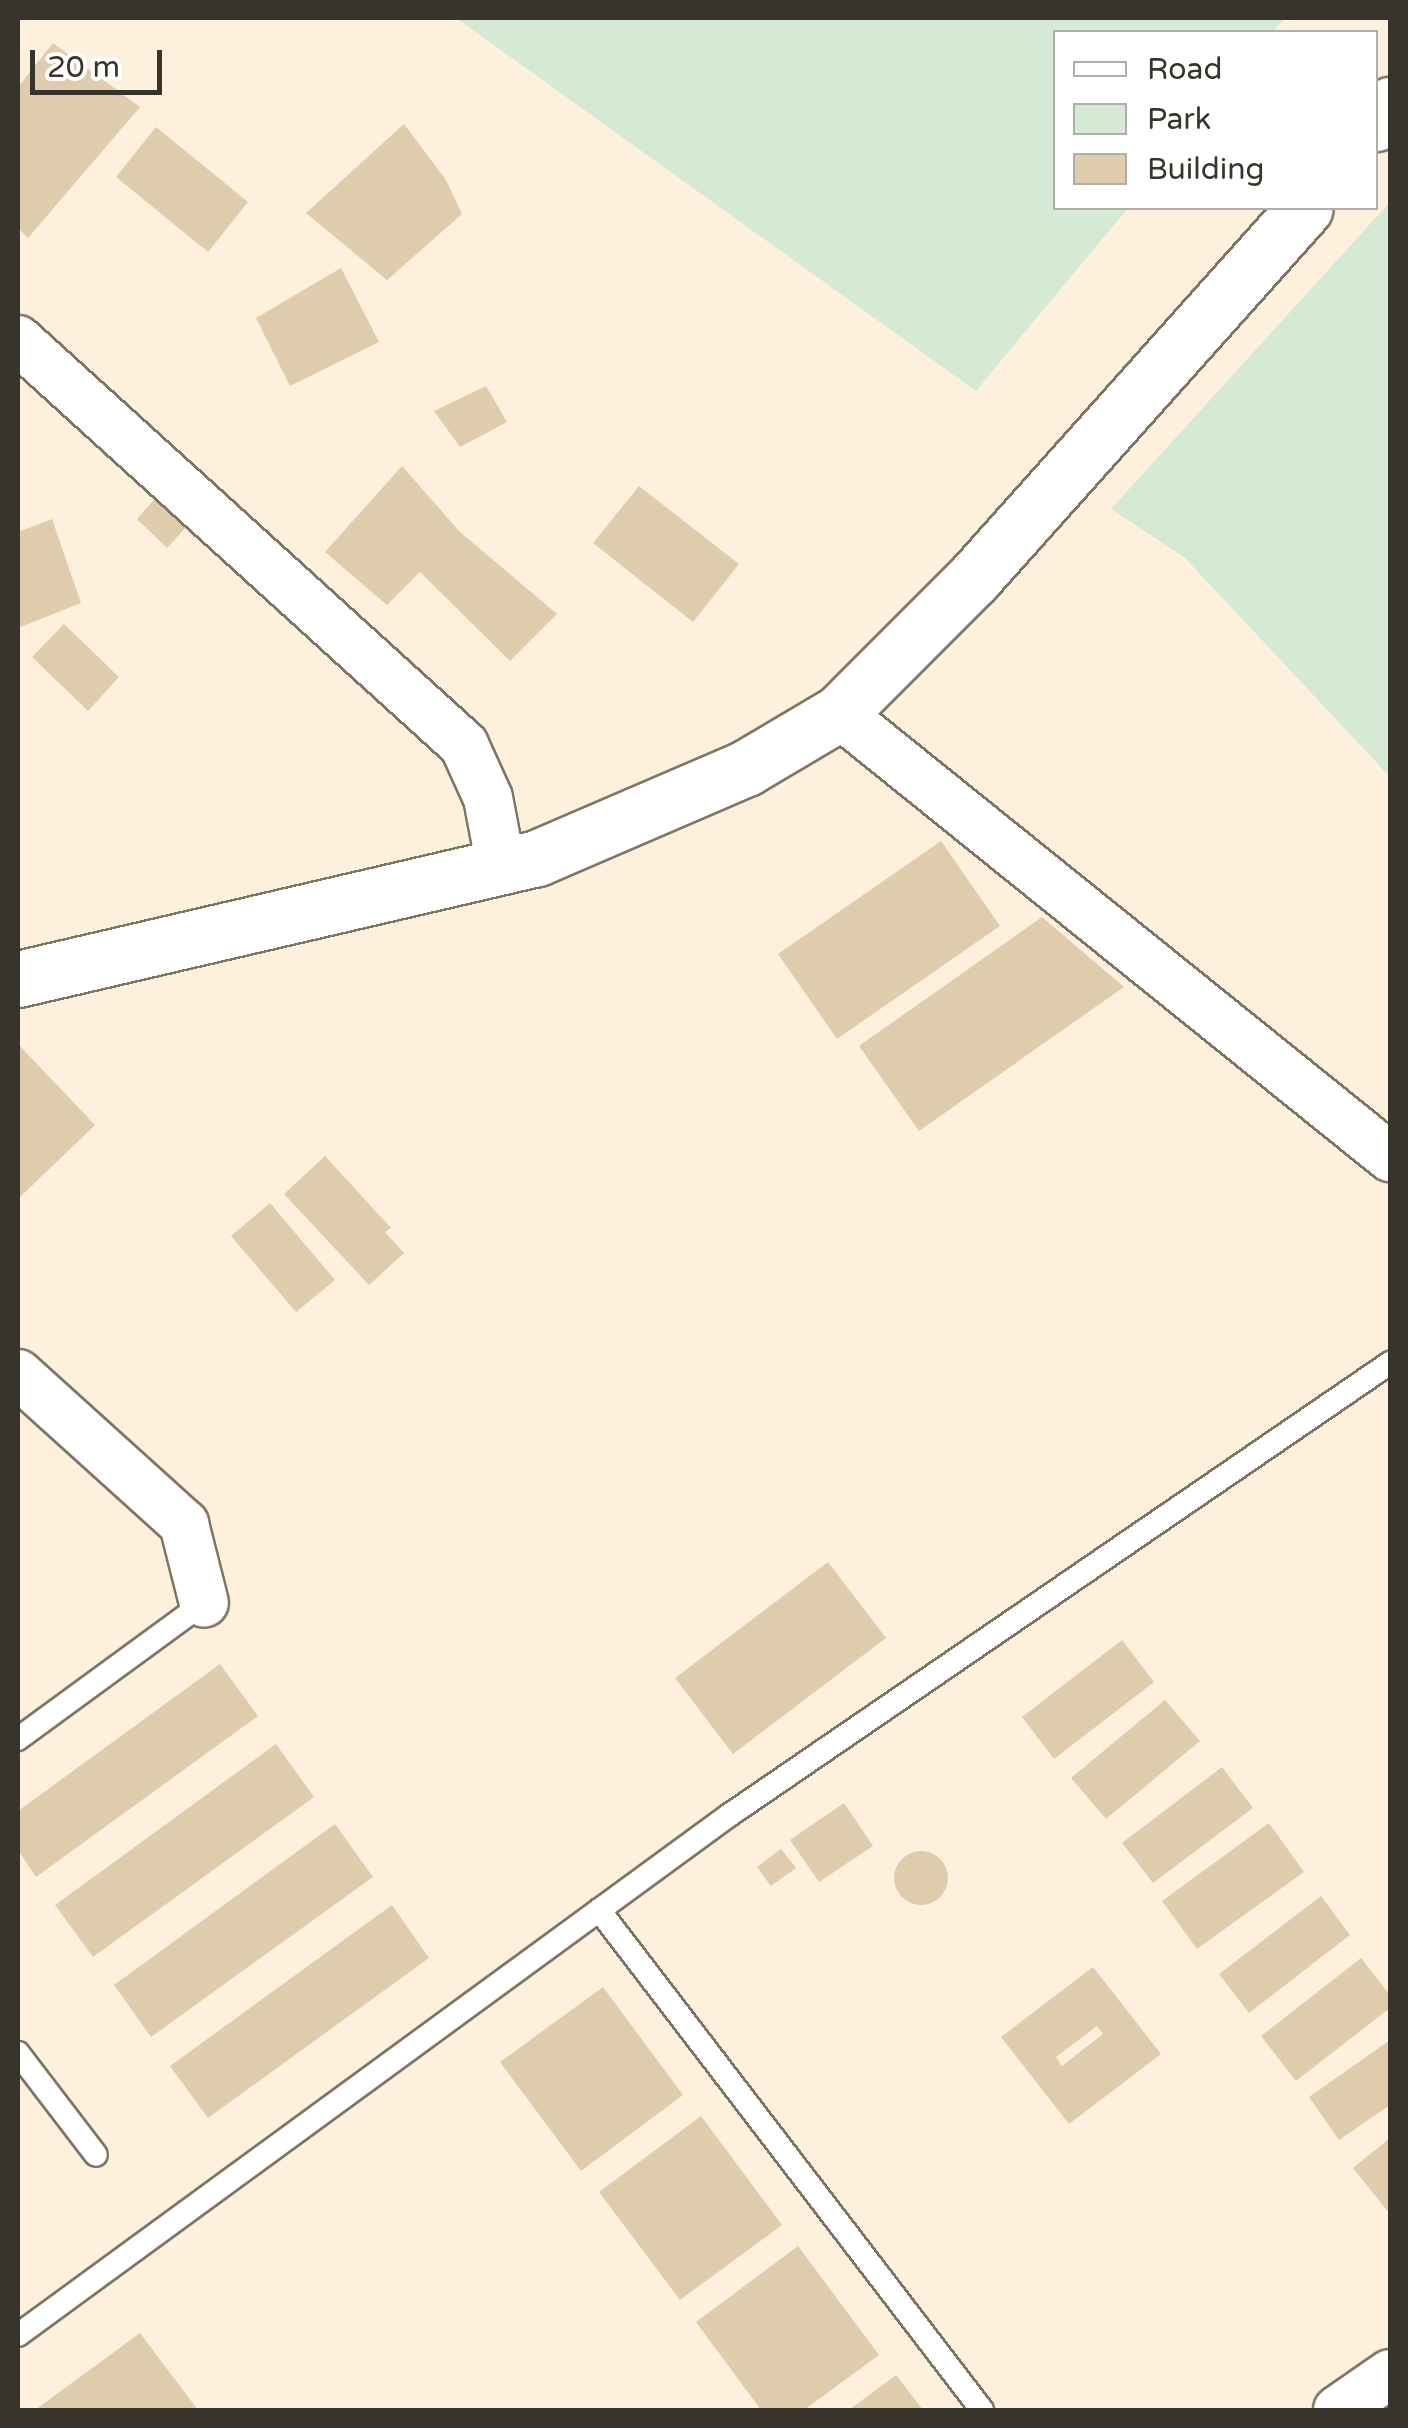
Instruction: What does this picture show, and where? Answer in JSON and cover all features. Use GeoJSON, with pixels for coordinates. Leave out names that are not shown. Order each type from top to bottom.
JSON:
{"type":"FeatureCollection","features":[{"type":"Feature","properties":{"kind":"street"},"geometry":{"type":"LineString","coordinates":[[18,979],[537,858],[746,768],[839,714],[974,578],[1303,210]]}},
{"type":"Feature","properties":{"kind":"street"},"geometry":{"type":"LineString","coordinates":[[18,340],[464,745],[488,798],[502,866]]}},
{"type":"Feature","properties":{"kind":"street"},"geometry":{"type":"LineString","coordinates":[[839,714],[1390,1157]]}},
{"type":"Feature","properties":{"kind":"street"},"geometry":{"type":"LineString","coordinates":[[18,1374],[184,1524],[204,1602]]}},
{"type":"Feature","properties":{"kind":"street"},"geometry":{"type":"LineString","coordinates":[[1338,2410],[1390,2374]]}},
{"type":"Feature","properties":{"kind":"lane"},"geometry":{"type":"LineString","coordinates":[[18,2335],[599,1910],[1390,1364]]}},
{"type":"Feature","properties":{"kind":"lane"},"geometry":{"type":"LineString","coordinates":[[18,1738],[204,1602]]}},
{"type":"Feature","properties":{"kind":"lane"},"geometry":{"type":"LineString","coordinates":[[599,1910],[982,2410]]}},
{"type":"Feature","properties":{"kind":"lane"},"geometry":{"type":"LineString","coordinates":[[18,2053],[96,2154]]}},
{"type":"Feature","properties":{"kind":"green space"},"geometry":{"type":"Polygon","coordinates":[[[456,18],[1285,18],[1274,30],[1053,30],[1053,210],[1126,210],[976,391],[456,18]]]}},
{"type":"Feature","properties":{"kind":"green space"},"geometry":{"type":"Polygon","coordinates":[[[1390,202],[1390,777],[1185,558],[1111,509],[1390,202]]]}},
{"type":"Feature","properties":{"kind":"building"},"geometry":{"type":"Polygon","coordinates":[[[53,43],[140,107],[28,238],[18,228],[18,87],[53,43]]]}},
{"type":"Feature","properties":{"kind":"building"},"geometry":{"type":"Polygon","coordinates":[[[404,124],[446,180],[462,214],[387,280],[306,213],[404,124]]]}},
{"type":"Feature","properties":{"kind":"building"},"geometry":{"type":"Polygon","coordinates":[[[156,127],[248,202],[208,252],[116,177],[156,127]]]}},
{"type":"Feature","properties":{"kind":"building"},"geometry":{"type":"Polygon","coordinates":[[[341,268],[379,342],[290,386],[256,318],[341,268]]]}},
{"type":"Feature","properties":{"kind":"building"},"geometry":{"type":"Polygon","coordinates":[[[486,386],[507,422],[460,447],[434,411],[486,386]]]}},
{"type":"Feature","properties":{"kind":"building"},"geometry":{"type":"Polygon","coordinates":[[[402,466],[460,532],[557,614],[510,661],[420,572],[387,605],[325,552],[402,466]]]}},
{"type":"Feature","properties":{"kind":"building"},"geometry":{"type":"Polygon","coordinates":[[[639,486],[739,564],[693,622],[593,543],[639,486]]]}},
{"type":"Feature","properties":{"kind":"building"},"geometry":{"type":"Polygon","coordinates":[[[160,493],[190,523],[167,548],[137,519],[160,493]]]}},
{"type":"Feature","properties":{"kind":"building"},"geometry":{"type":"Polygon","coordinates":[[[52,519],[81,603],[18,628],[18,532],[52,519]]]}},
{"type":"Feature","properties":{"kind":"building"},"geometry":{"type":"Polygon","coordinates":[[[64,624],[119,677],[88,711],[32,657],[64,624]]]}},
{"type":"Feature","properties":{"kind":"building"},"geometry":{"type":"Polygon","coordinates":[[[941,841],[1000,926],[837,1039],[778,954],[941,841]]]}},
{"type":"Feature","properties":{"kind":"building"},"geometry":{"type":"Polygon","coordinates":[[[1042,917],[1124,987],[919,1131],[859,1046],[1042,917]]]}},
{"type":"Feature","properties":{"kind":"building"},"geometry":{"type":"Polygon","coordinates":[[[18,1044],[95,1125],[18,1199],[18,1044]]]}},
{"type":"Feature","properties":{"kind":"building"},"geometry":{"type":"Polygon","coordinates":[[[325,1156],[391,1228],[385,1232],[404,1253],[369,1285],[284,1194],[325,1156]]]}},
{"type":"Feature","properties":{"kind":"building"},"geometry":{"type":"Polygon","coordinates":[[[270,1203],[335,1280],[296,1312],[231,1236],[270,1203]]]}},
{"type":"Feature","properties":{"kind":"building"},"geometry":{"type":"Polygon","coordinates":[[[828,1562],[886,1638],[733,1754],[675,1678],[828,1562]]]}},
{"type":"Feature","properties":{"kind":"building"},"geometry":{"type":"Polygon","coordinates":[[[1122,1640],[1154,1682],[1054,1759],[1022,1717],[1122,1640]]]}},
{"type":"Feature","properties":{"kind":"building"},"geometry":{"type":"Polygon","coordinates":[[[220,1664],[258,1716],[36,1877],[18,1850],[18,1811],[220,1664]]]}},
{"type":"Feature","properties":{"kind":"building"},"geometry":{"type":"Polygon","coordinates":[[[1165,1700],[1200,1741],[1106,1819],[1071,1778],[1165,1700]]]}},
{"type":"Feature","properties":{"kind":"building"},"geometry":{"type":"Polygon","coordinates":[[[276,1744],[314,1797],[93,1957],[55,1905],[276,1744]]]}},
{"type":"Feature","properties":{"kind":"building"},"geometry":{"type":"Polygon","coordinates":[[[1222,1767],[1253,1808],[1153,1883],[1122,1843],[1222,1767]]]}},
{"type":"Feature","properties":{"kind":"building"},"geometry":{"type":"Polygon","coordinates":[[[844,1803],[873,1846],[819,1882],[790,1840],[844,1803]]]}},
{"type":"Feature","properties":{"kind":"building"},"geometry":{"type":"Polygon","coordinates":[[[1269,1823],[1304,1872],[1197,1949],[1162,1901],[1269,1823]]]}},
{"type":"Feature","properties":{"kind":"building"},"geometry":{"type":"Polygon","coordinates":[[[335,1824],[373,1877],[151,2037],[114,1985],[335,1824]]]}},
{"type":"Feature","properties":{"kind":"building"},"geometry":{"type":"Polygon","coordinates":[[[781,1849],[796,1868],[771,1886],[757,1867],[781,1849]]]}},
{"type":"Feature","properties":{"kind":"building"},"geometry":{"type":"Polygon","coordinates":[[[921,1851],[940,1859],[948,1878],[940,1897],[921,1905],[902,1897],[894,1878],[902,1859],[921,1851]]]}},
{"type":"Feature","properties":{"kind":"building"},"geometry":{"type":"Polygon","coordinates":[[[1321,1896],[1350,1935],[1249,2013],[1219,1974],[1321,1896]]]}},
{"type":"Feature","properties":{"kind":"building"},"geometry":{"type":"Polygon","coordinates":[[[392,1905],[429,1958],[208,2118],[170,2066],[392,1905]]]}},
{"type":"Feature","properties":{"kind":"building"},"geometry":{"type":"Polygon","coordinates":[[[1361,1958],[1390,1995],[1390,2008],[1296,2081],[1261,2036],[1361,1958]]]}},
{"type":"Feature","properties":{"kind":"building"},"geometry":{"type":"Polygon","coordinates":[[[1093,1967],[1161,2054],[1069,2124],[1001,2037],[1093,1967]],[[1097,2026],[1056,2057],[1062,2066],[1103,2034],[1097,2026]]]}},
{"type":"Feature","properties":{"kind":"building"},"geometry":{"type":"Polygon","coordinates":[[[603,1987],[683,2095],[581,2171],[500,2062],[603,1987]]]}},
{"type":"Feature","properties":{"kind":"building"},"geometry":{"type":"Polygon","coordinates":[[[1390,2040],[1390,2105],[1339,2140],[1309,2097],[1390,2040]]]}},
{"type":"Feature","properties":{"kind":"building"},"geometry":{"type":"Polygon","coordinates":[[[701,2116],[782,2225],[680,2300],[599,2192],[701,2116]]]}},
{"type":"Feature","properties":{"kind":"building"},"geometry":{"type":"Polygon","coordinates":[[[1390,2138],[1390,2214],[1353,2168],[1390,2138]]]}},
{"type":"Feature","properties":{"kind":"building"},"geometry":{"type":"Polygon","coordinates":[[[798,2246],[879,2355],[804,2410],[761,2410],[696,2322],[798,2246]]]}},
{"type":"Feature","properties":{"kind":"building"},"geometry":{"type":"Polygon","coordinates":[[[140,2333],[198,2410],[35,2410],[140,2333]]]}},
{"type":"Feature","properties":{"kind":"building"},"geometry":{"type":"Polygon","coordinates":[[[896,2375],[923,2410],[849,2410],[896,2375]]]}}]}
